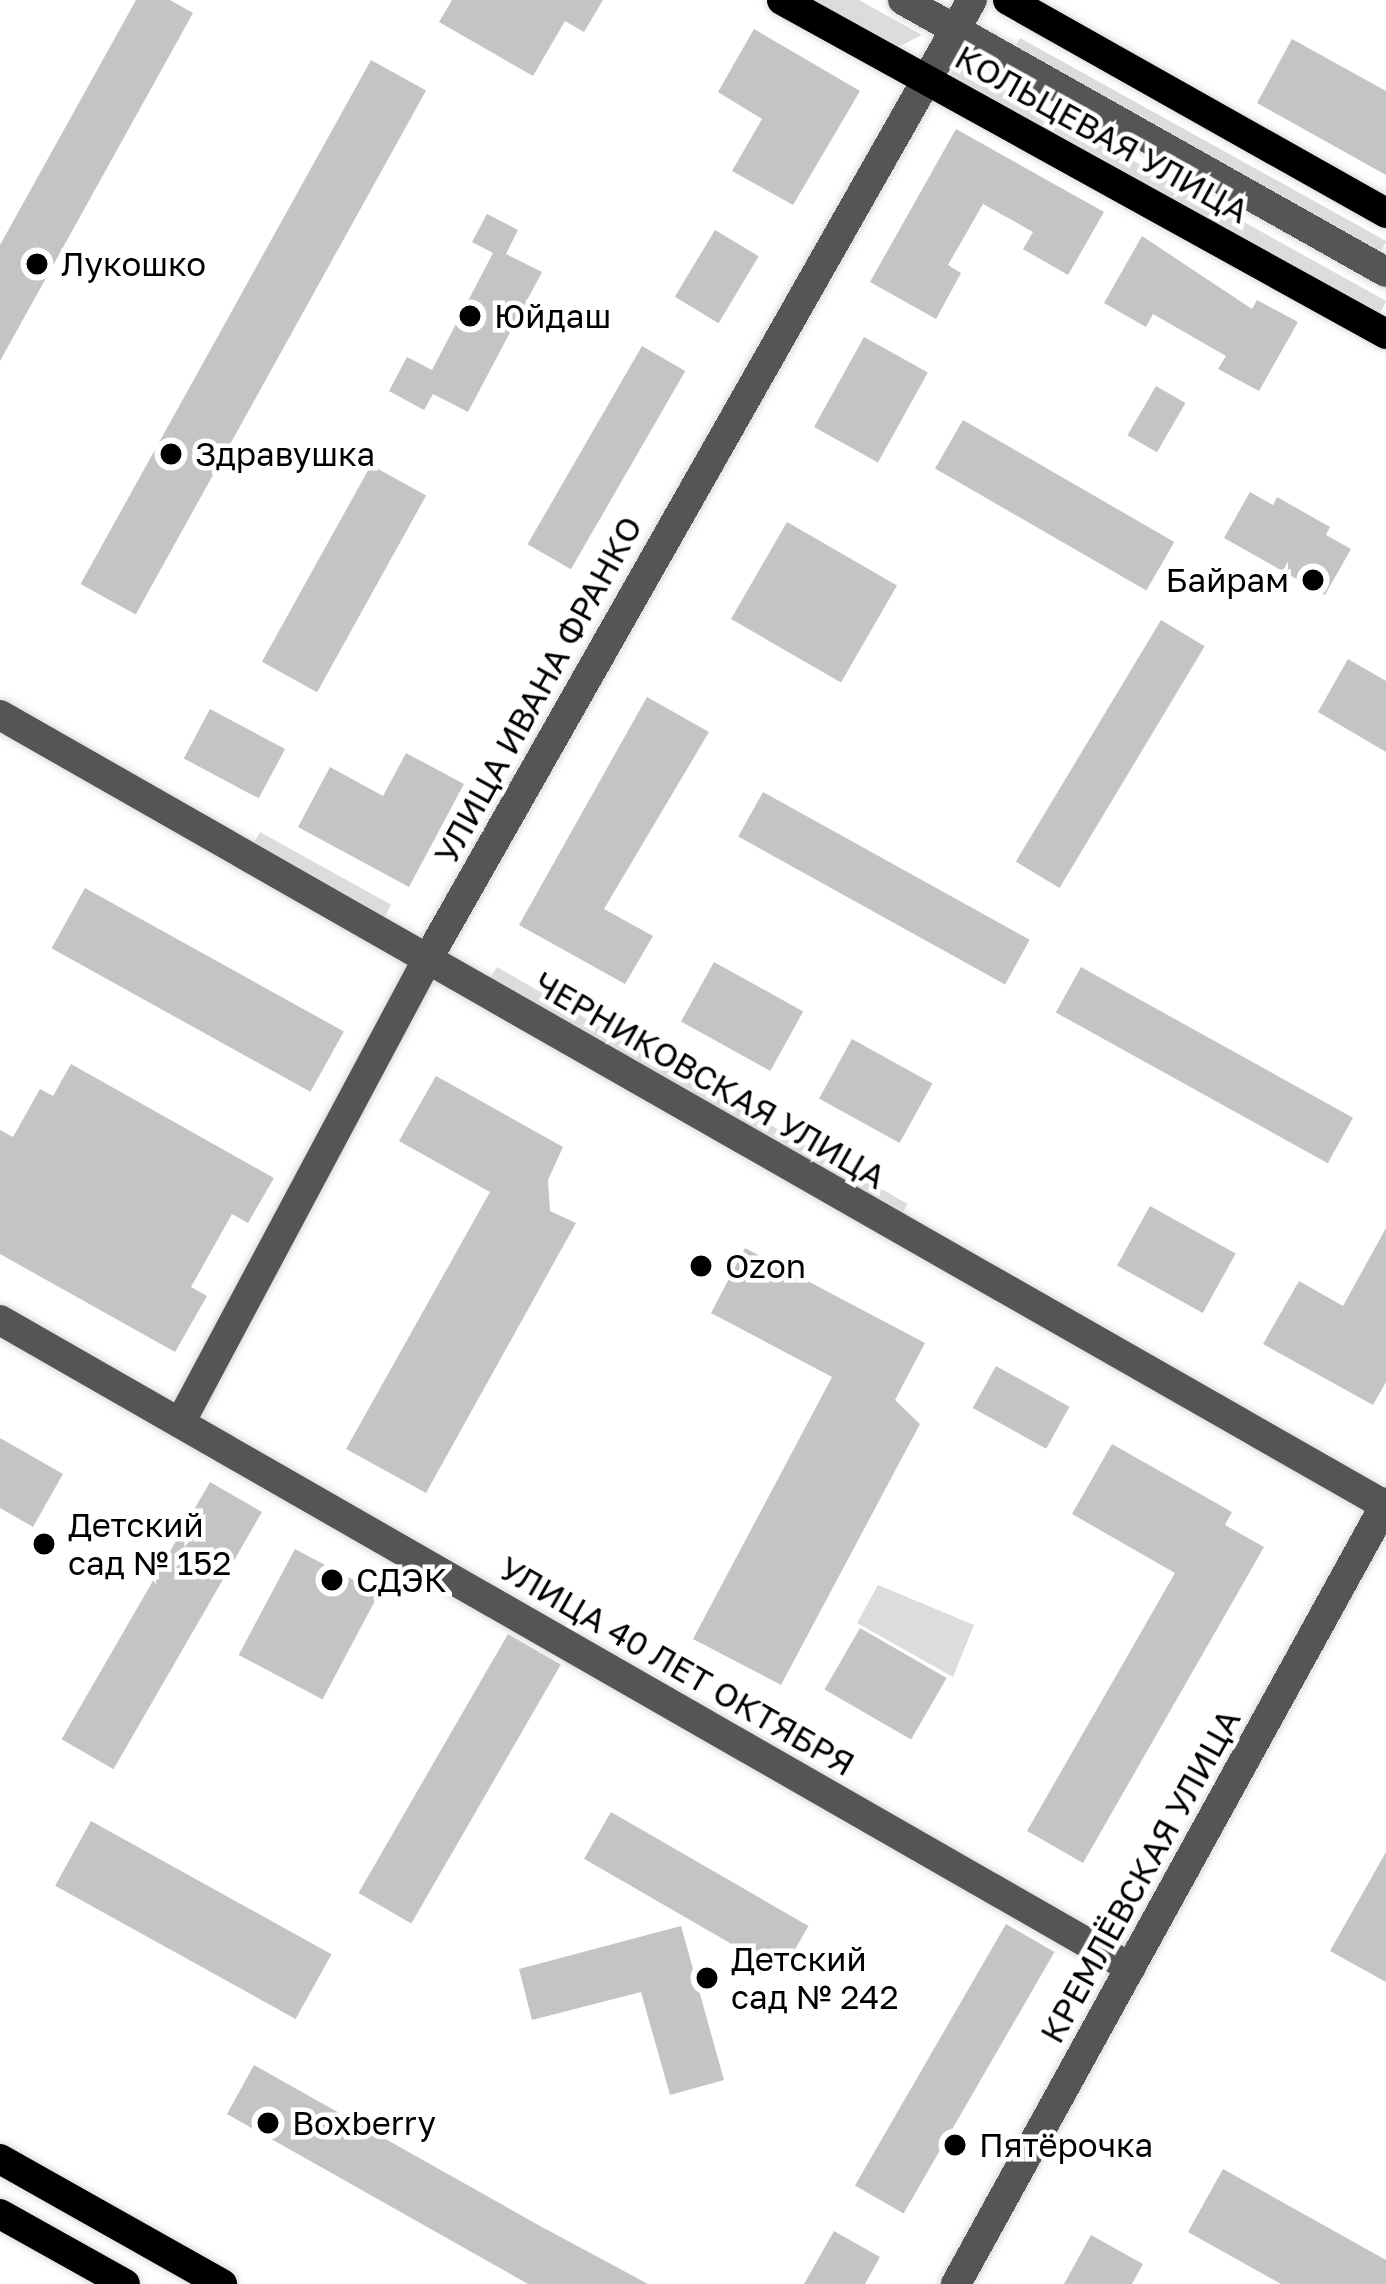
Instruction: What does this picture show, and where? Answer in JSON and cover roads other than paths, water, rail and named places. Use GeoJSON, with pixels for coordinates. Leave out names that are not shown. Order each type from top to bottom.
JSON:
{"type":"FeatureCollection","features":[{"type":"Feature","properties":{"kind":"main road","name":"КОЛЬЦЕВАЯ УЛИЦА"},"geometry":{"type":"LineString","coordinates":[[782,0],[1386,334]]}},
{"type":"Feature","properties":{"kind":"main road"},"geometry":{"type":"LineString","coordinates":[[1009,0],[1386,213]]}},
{"type":"Feature","properties":{"kind":"main road"},"geometry":{"type":"LineString","coordinates":[[0,2159],[222,2284]]}},
{"type":"Feature","properties":{"kind":"main road"},"geometry":{"type":"LineString","coordinates":[[0,2214],[125,2284]]}},
{"type":"Feature","properties":{"kind":"street"},"geometry":{"type":"LineString","coordinates":[[903,0],[1386,272]]}},
{"type":"Feature","properties":{"kind":"street","name":"УЛИЦА ИВАНА ФРАНКО"},"geometry":{"type":"LineString","coordinates":[[180,1423],[427,960],[972,0]]}},
{"type":"Feature","properties":{"kind":"street","name":"ЧЕРНИКОВСКАЯ УЛИЦА"},"geometry":{"type":"LineString","coordinates":[[0,715],[1386,1505]]}},
{"type":"Feature","properties":{"kind":"street","name":"УЛИЦА 40 ЛЕТ ОКТЯБРЯ"},"geometry":{"type":"LineString","coordinates":[[0,1320],[1131,1968]]}},
{"type":"Feature","properties":{"kind":"street","name":"КРЕМЛЁВСКАЯ УЛИЦА"},"geometry":{"type":"LineString","coordinates":[[956,2284],[1386,1505]]}},
{"type":"Feature","properties":{"kind":"place","name":"Лукошко"},"geometry":{"type":"Point","coordinates":[37,264]}},
{"type":"Feature","properties":{"kind":"place","name":"Юйдаш"},"geometry":{"type":"Point","coordinates":[470,316]}},
{"type":"Feature","properties":{"kind":"place","name":"Здравушка"},"geometry":{"type":"Point","coordinates":[171,454]}},
{"type":"Feature","properties":{"kind":"place","name":"Байрам"},"geometry":{"type":"Point","coordinates":[1313,580]}},
{"type":"Feature","properties":{"kind":"place","name":"Ozon"},"geometry":{"type":"Point","coordinates":[701,1266]}},
{"type":"Feature","properties":{"kind":"place","name":"Детский сад № 152"},"geometry":{"type":"Point","coordinates":[44,1544]}},
{"type":"Feature","properties":{"kind":"place","name":"СДЭК"},"geometry":{"type":"Point","coordinates":[332,1580]}},
{"type":"Feature","properties":{"kind":"place","name":"Детский сад № 242"},"geometry":{"type":"Point","coordinates":[707,1978]}},
{"type":"Feature","properties":{"kind":"place","name":"Boxberry"},"geometry":{"type":"Point","coordinates":[268,2123]}},
{"type":"Feature","properties":{"kind":"place","name":"Пятёрочка"},"geometry":{"type":"Point","coordinates":[955,2145]}}]}
